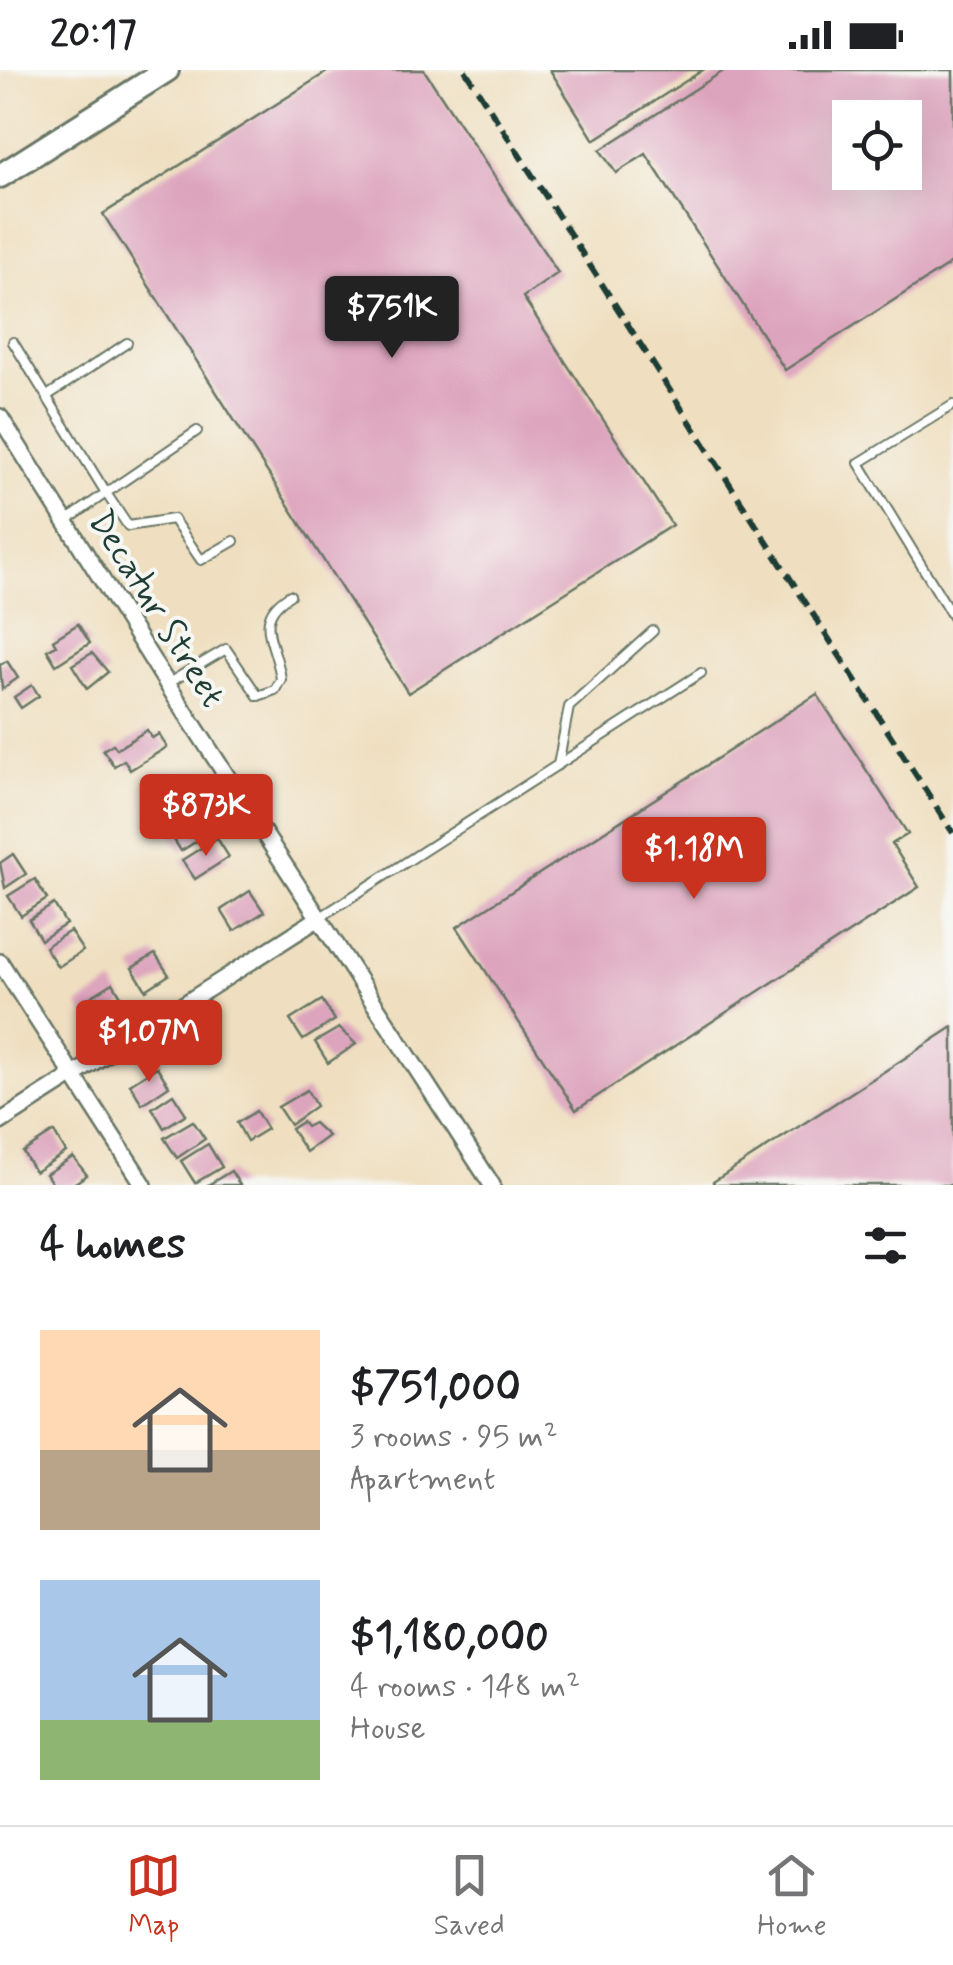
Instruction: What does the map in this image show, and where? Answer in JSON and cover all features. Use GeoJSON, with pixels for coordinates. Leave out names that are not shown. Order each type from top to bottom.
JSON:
{"type":"FeatureCollection","features":[{"type":"Feature","properties":{"kind":"street"},"geometry":{"type":"LineString","coordinates":[[0,176],[166,70]]}},
{"type":"Feature","properties":{"kind":"street","name":"Decatur Street"},"geometry":{"type":"LineString","coordinates":[[0,416],[492,1185]]}},
{"type":"Feature","properties":{"kind":"street"},"geometry":{"type":"LineString","coordinates":[[0,1122],[319,918]]}},
{"type":"Feature","properties":{"kind":"street"},"geometry":{"type":"LineString","coordinates":[[0,962],[144,1185]]}},
{"type":"Feature","properties":{"kind":"lane"},"geometry":{"type":"LineString","coordinates":[[13,342],[128,526],[173,519],[201,560],[234,542]]}},
{"type":"Feature","properties":{"kind":"lane"},"geometry":{"type":"LineString","coordinates":[[48,396],[127,344]]}},
{"type":"Feature","properties":{"kind":"lane"},"geometry":{"type":"LineString","coordinates":[[953,405],[860,463],[953,617]]}},
{"type":"Feature","properties":{"kind":"lane"},"geometry":{"type":"LineString","coordinates":[[66,521],[197,431]]}},
{"type":"Feature","properties":{"kind":"lane"},"geometry":{"type":"LineString","coordinates":[[168,684],[226,649],[258,696],[275,690],[280,679],[279,665],[266,620],[272,606],[290,595]]}},
{"type":"Feature","properties":{"kind":"lane"},"geometry":{"type":"LineString","coordinates":[[558,764],[569,707],[652,632]]}},
{"type":"Feature","properties":{"kind":"lane"},"geometry":{"type":"LineString","coordinates":[[319,918],[701,673]]}},
{"type":"Feature","properties":{"kind":"building"},"geometry":{"type":"Polygon","coordinates":[[[330,70],[424,70],[558,273],[523,297],[672,525],[408,693],[103,214],[330,70]]]}},
{"type":"Feature","properties":{"kind":"building"},"geometry":{"type":"Polygon","coordinates":[[[550,70],[703,70],[594,140],[550,70]]]}},
{"type":"Feature","properties":{"kind":"building"},"geometry":{"type":"Polygon","coordinates":[[[725,70],[953,70],[953,262],[785,370],[646,154],[616,173],[600,150],[725,70]]]}},
{"type":"Feature","properties":{"kind":"building"},"geometry":{"type":"Polygon","coordinates":[[[78,624],[90,643],[56,665],[47,650],[56,645],[53,640],[78,624]]]}},
{"type":"Feature","properties":{"kind":"building"},"geometry":{"type":"Polygon","coordinates":[[[92,653],[108,672],[87,689],[72,665],[92,653]]]}},
{"type":"Feature","properties":{"kind":"building"},"geometry":{"type":"Polygon","coordinates":[[[7,661],[18,678],[2,689],[0,665],[7,661]]]}},
{"type":"Feature","properties":{"kind":"building"},"geometry":{"type":"Polygon","coordinates":[[[32,685],[39,696],[21,708],[14,697],[32,685]]]}},
{"type":"Feature","properties":{"kind":"building"},"geometry":{"type":"Polygon","coordinates":[[[817,694],[908,834],[892,844],[919,887],[576,1110],[457,927],[817,694]]]}},
{"type":"Feature","properties":{"kind":"building"},"geometry":{"type":"Polygon","coordinates":[[[147,730],[152,738],[159,734],[167,747],[130,770],[124,760],[114,766],[103,750],[113,744],[117,749],[147,730]]]}},
{"type":"Feature","properties":{"kind":"building"},"geometry":{"type":"Polygon","coordinates":[[[183,784],[195,802],[165,822],[153,804],[183,784]]]}},
{"type":"Feature","properties":{"kind":"building"},"geometry":{"type":"Polygon","coordinates":[[[200,811],[216,829],[181,851],[168,830],[200,811]]]}},
{"type":"Feature","properties":{"kind":"building"},"geometry":{"type":"Polygon","coordinates":[[[217,838],[229,857],[195,879],[182,860],[217,838]]]}},
{"type":"Feature","properties":{"kind":"building"},"geometry":{"type":"Polygon","coordinates":[[[13,854],[26,874],[5,888],[0,863],[13,854]]]}},
{"type":"Feature","properties":{"kind":"building"},"geometry":{"type":"Polygon","coordinates":[[[35,879],[47,899],[21,916],[8,896],[35,879]]]}},
{"type":"Feature","properties":{"kind":"building"},"geometry":{"type":"Polygon","coordinates":[[[250,891],[264,912],[234,931],[221,910],[250,891]]]}},
{"type":"Feature","properties":{"kind":"building"},"geometry":{"type":"Polygon","coordinates":[[[54,904],[66,924],[41,940],[29,920],[54,904]]]}},
{"type":"Feature","properties":{"kind":"building"},"geometry":{"type":"Polygon","coordinates":[[[70,931],[83,951],[58,967],[45,947],[70,931]]]}},
{"type":"Feature","properties":{"kind":"building"},"geometry":{"type":"Polygon","coordinates":[[[155,954],[169,975],[146,990],[132,968],[155,954]]]}},
{"type":"Feature","properties":{"kind":"building"},"geometry":{"type":"Polygon","coordinates":[[[113,983],[125,1003],[91,1025],[78,1005],[113,983]]]}},
{"type":"Feature","properties":{"kind":"building"},"geometry":{"type":"Polygon","coordinates":[[[322,1000],[335,1020],[303,1040],[290,1020],[322,1000]]]}},
{"type":"Feature","properties":{"kind":"building"},"geometry":{"type":"Polygon","coordinates":[[[953,1027],[953,1185],[713,1182],[953,1027]]]}},
{"type":"Feature","properties":{"kind":"building"},"geometry":{"type":"Polygon","coordinates":[[[339,1028],[356,1044],[328,1063],[315,1042],[339,1028]]]}},
{"type":"Feature","properties":{"kind":"building"},"geometry":{"type":"Polygon","coordinates":[[[205,1030],[216,1046],[199,1057],[188,1040],[205,1030]]]}},
{"type":"Feature","properties":{"kind":"building"},"geometry":{"type":"Polygon","coordinates":[[[157,1067],[169,1086],[142,1104],[130,1084],[157,1067]]]}},
{"type":"Feature","properties":{"kind":"building"},"geometry":{"type":"Polygon","coordinates":[[[307,1090],[316,1106],[290,1125],[278,1107],[307,1090]]]}},
{"type":"Feature","properties":{"kind":"building"},"geometry":{"type":"Polygon","coordinates":[[[173,1094],[186,1114],[164,1128],[152,1108],[173,1094]]]}},
{"type":"Feature","properties":{"kind":"building"},"geometry":{"type":"Polygon","coordinates":[[[256,1111],[267,1129],[247,1141],[237,1123],[256,1111]]]}},
{"type":"Feature","properties":{"kind":"building"},"geometry":{"type":"Polygon","coordinates":[[[193,1121],[205,1139],[177,1158],[164,1138],[193,1121]]]}},
{"type":"Feature","properties":{"kind":"building"},"geometry":{"type":"Polygon","coordinates":[[[302,1122],[306,1127],[314,1123],[328,1136],[306,1152],[291,1129],[302,1122]]]}},
{"type":"Feature","properties":{"kind":"building"},"geometry":{"type":"Polygon","coordinates":[[[54,1132],[66,1152],[35,1172],[23,1152],[54,1132]]]}},
{"type":"Feature","properties":{"kind":"building"},"geometry":{"type":"Polygon","coordinates":[[[208,1144],[222,1167],[195,1183],[181,1161],[208,1144]]]}},
{"type":"Feature","properties":{"kind":"building"},"geometry":{"type":"Polygon","coordinates":[[[73,1157],[87,1175],[72,1185],[53,1185],[46,1174],[73,1157]]]}},
{"type":"Feature","properties":{"kind":"building"},"geometry":{"type":"Polygon","coordinates":[[[231,1171],[240,1185],[208,1185],[231,1171]]]}},
{"type":"Feature","properties":{"kind":"railway"},"geometry":{"type":"LineString","coordinates":[[465,70],[953,833]]}}]}
